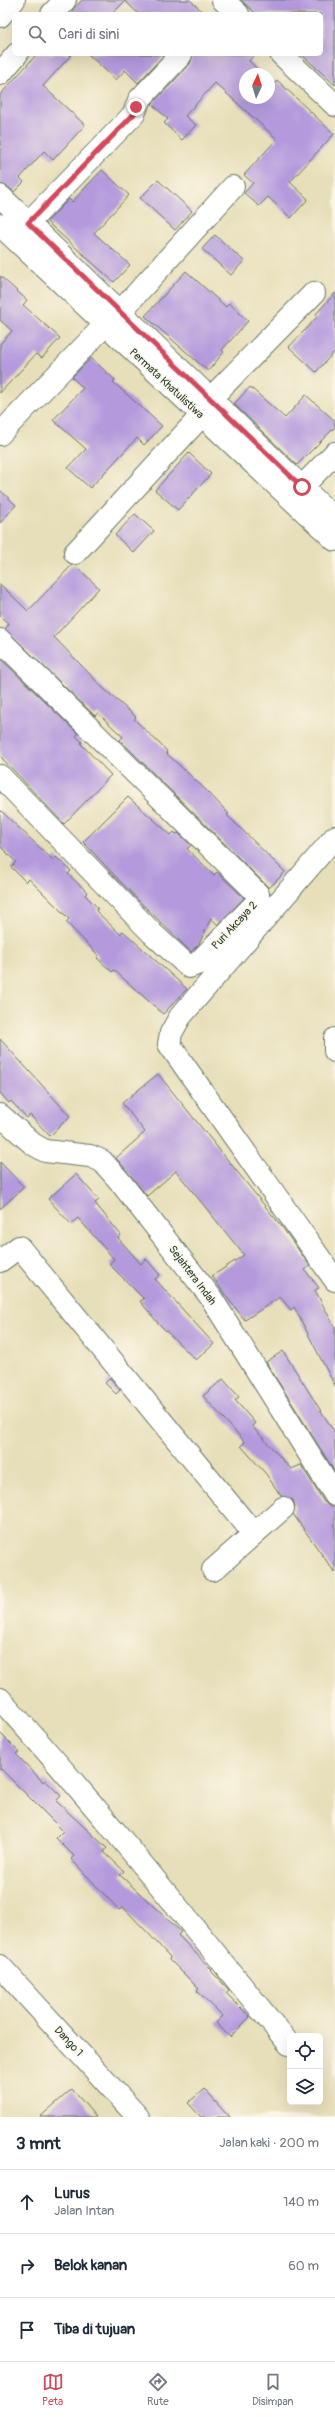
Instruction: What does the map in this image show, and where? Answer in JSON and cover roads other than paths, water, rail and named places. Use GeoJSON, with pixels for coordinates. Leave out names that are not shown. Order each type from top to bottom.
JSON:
{"type":"FeatureCollection","features":[{"type":"Feature","properties":{"kind":"street"},"geometry":{"type":"LineString","coordinates":[[0,16],[14,0]]}},
{"type":"Feature","properties":{"kind":"street"},"geometry":{"type":"LineString","coordinates":[[54,12],[65,0]]}},
{"type":"Feature","properties":{"kind":"street"},"geometry":{"type":"LineString","coordinates":[[224,0],[236,12]]}},
{"type":"Feature","properties":{"kind":"street"},"geometry":{"type":"LineString","coordinates":[[0,74],[15,56]]}},
{"type":"Feature","properties":{"kind":"street"},"geometry":{"type":"LineString","coordinates":[[10,232],[134,114],[139,100],[180,56]]}},
{"type":"Feature","properties":{"kind":"street"},"geometry":{"type":"LineString","coordinates":[[283,56],[335,105]]}},
{"type":"Feature","properties":{"kind":"street"},"geometry":{"type":"LineString","coordinates":[[0,434],[112,319],[233,187]]}},
{"type":"Feature","properties":{"kind":"street","name":"Permata Khatulistiwa"},"geometry":{"type":"LineString","coordinates":[[0,196],[10,232],[112,319],[297,492],[335,540]]}},
{"type":"Feature","properties":{"kind":"street"},"geometry":{"type":"LineString","coordinates":[[75,553],[206,407],[314,292]]}},
{"type":"Feature","properties":{"kind":"street"},"geometry":{"type":"LineString","coordinates":[[335,453],[297,492],[335,518]]}},
{"type":"Feature","properties":{"kind":"street","name":"Puri Akcaya 2"},"geometry":{"type":"LineString","coordinates":[[0,640],[258,894],[258,902],[197,964],[189,967],[152,933],[0,776]]}},
{"type":"Feature","properties":{"kind":"street"},"geometry":{"type":"LineString","coordinates":[[335,837],[180,1017],[171,1033],[169,1044],[335,1280]]}},
{"type":"Feature","properties":{"kind":"street"},"geometry":{"type":"LineString","coordinates":[[335,1039],[335,1051]]}},
{"type":"Feature","properties":{"kind":"street","name":"Sejahtera Indah"},"geometry":{"type":"LineString","coordinates":[[0,1114],[33,1144],[44,1151],[90,1156],[102,1161],[210,1296],[335,1495]]}},
{"type":"Feature","properties":{"kind":"street"},"geometry":{"type":"LineString","coordinates":[[0,1261],[19,1247],[254,1534]]}},
{"type":"Feature","properties":{"kind":"street"},"geometry":{"type":"LineString","coordinates":[[213,1570],[283,1508]]}},
{"type":"Feature","properties":{"kind":"street"},"geometry":{"type":"LineString","coordinates":[[0,1699],[35,1738],[287,2042]]}},
{"type":"Feature","properties":{"kind":"street","name":"Dango 1"},"geometry":{"type":"LineString","coordinates":[[0,1966],[138,2117]]}}]}
